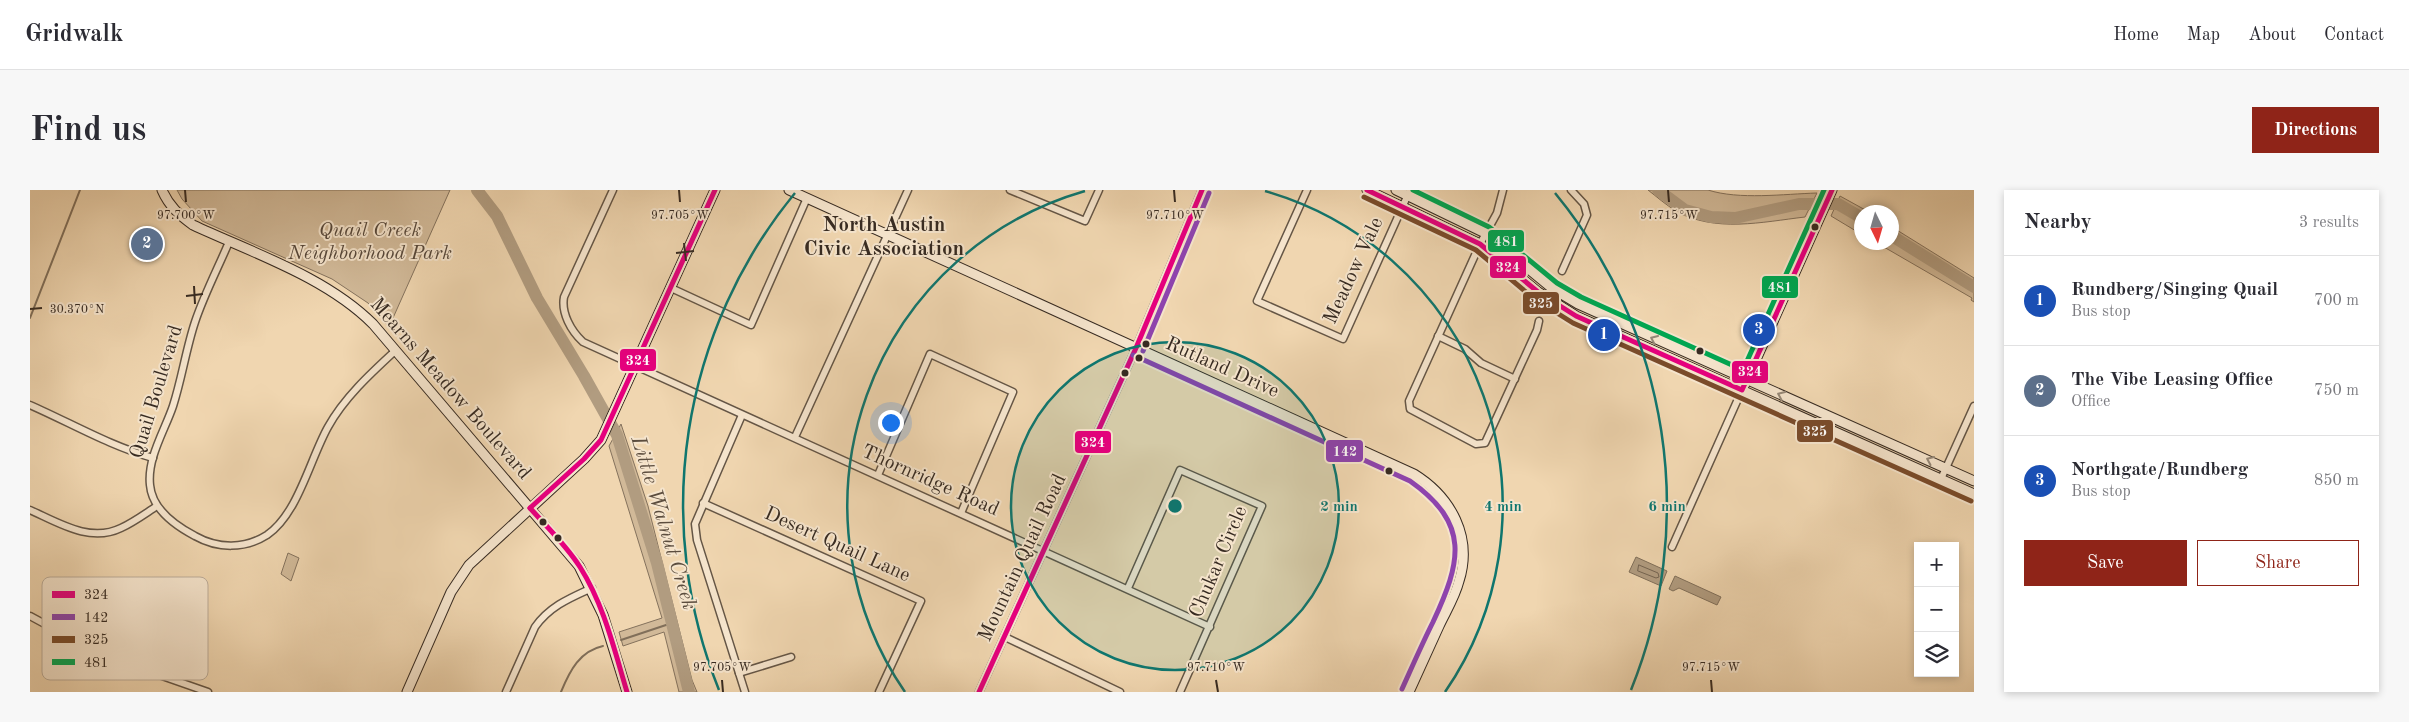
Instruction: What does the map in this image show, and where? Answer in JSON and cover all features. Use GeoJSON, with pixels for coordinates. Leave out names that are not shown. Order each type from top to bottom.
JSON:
{"type":"FeatureCollection","features":[{"type":"Feature","properties":{"kind":"street","name":"Mearns Meadow Boulevard"},"geometry":{"type":"LineString","coordinates":[[162,190],[166,200],[177,214],[193,225],[326,286],[342,297],[373,324],[573,557],[592,588],[604,615],[627,692]]}},
{"type":"Feature","properties":{"kind":"street","name":"Thornridge Road"},"geometry":{"type":"LineString","coordinates":[[613,190],[564,297],[564,307],[572,331],[583,342],[1128,588],[1210,627]]}},
{"type":"Feature","properties":{"kind":"street"},"geometry":{"type":"LineString","coordinates":[[406,692],[451,592],[460,578],[480,553],[584,459],[601,440],[715,190]]}},
{"type":"Feature","properties":{"kind":"street","name":"Rutland Drive"},"geometry":{"type":"LineString","coordinates":[[789,190],[1414,474],[1431,486],[1445,500],[1456,518],[1461,536],[1462,569],[1455,592],[1409,692]]}},
{"type":"Feature","properties":{"kind":"street"},"geometry":{"type":"LineString","coordinates":[[795,438],[908,190]]}},
{"type":"Feature","properties":{"kind":"street"},"geometry":{"type":"LineString","coordinates":[[1010,190],[1085,221],[1099,190]]}},
{"type":"Feature","properties":{"kind":"street","name":"Mountain Quail Road"},"geometry":{"type":"LineString","coordinates":[[979,692],[1136,348],[1202,190]]}},
{"type":"Feature","properties":{"kind":"street","name":"Meadow Vale"},"geometry":{"type":"LineString","coordinates":[[1307,190],[1257,301],[1343,339],[1409,193]]}},
{"type":"Feature","properties":{"kind":"street"},"geometry":{"type":"LineString","coordinates":[[1366,190],[1480,244],[1556,305],[1591,323],[1974,494]]}},
{"type":"Feature","properties":{"kind":"street"},"geometry":{"type":"LineString","coordinates":[[1396,190],[1409,193],[1485,233],[1553,288],[1596,313],[1974,480]]}},
{"type":"Feature","properties":{"kind":"street"},"geometry":{"type":"LineString","coordinates":[[1503,190],[1499,208],[1485,233],[1409,401],[1410,408],[1415,414],[1476,444],[1484,444],[1489,438],[1537,330],[1539,320]]}},
{"type":"Feature","properties":{"kind":"street"},"geometry":{"type":"LineString","coordinates":[[1562,271],[1587,215],[1584,204],[1571,190]]}},
{"type":"Feature","properties":{"kind":"street"},"geometry":{"type":"LineString","coordinates":[[1672,546],[1831,193]]}},
{"type":"Feature","properties":{"kind":"street"},"geometry":{"type":"LineString","coordinates":[[671,288],[751,325],[807,198]]}},
{"type":"Feature","properties":{"kind":"street","name":"Quail Boulevard"},"geometry":{"type":"LineString","coordinates":[[157,506],[150,485],[153,458],[175,401],[195,321],[229,242]]}},
{"type":"Feature","properties":{"kind":"street"},"geometry":{"type":"LineString","coordinates":[[1591,323],[1596,313]]}},
{"type":"Feature","properties":{"kind":"street"},"geometry":{"type":"LineString","coordinates":[[1438,336],[1466,349],[1481,363],[1515,379]]}},
{"type":"Feature","properties":{"kind":"street"},"geometry":{"type":"LineString","coordinates":[[30,510],[74,530],[95,534],[121,528],[157,506],[185,531],[213,544],[241,545],[267,534],[276,527],[288,512],[328,428],[337,414],[365,379],[395,351]]}},
{"type":"Feature","properties":{"kind":"street"},"geometry":{"type":"LineString","coordinates":[[878,476],[930,354],[1013,392],[961,513]]}},
{"type":"Feature","properties":{"kind":"street"},"geometry":{"type":"LineString","coordinates":[[30,405],[108,442],[153,458]]}},
{"type":"Feature","properties":{"kind":"street"},"geometry":{"type":"LineString","coordinates":[[1942,479],[1974,406]]}},
{"type":"Feature","properties":{"kind":"street"},"geometry":{"type":"LineString","coordinates":[[742,415],[696,519],[696,535],[744,692]]}},
{"type":"Feature","properties":{"kind":"street","name":"Chukar Circle"},"geometry":{"type":"LineString","coordinates":[[1128,588],[1180,470],[1262,506],[1180,692]]}},
{"type":"Feature","properties":{"kind":"street","name":"Desert Quail Lane"},"geometry":{"type":"LineString","coordinates":[[703,503],[921,601],[879,692]]}},
{"type":"Feature","properties":{"kind":"street"},"geometry":{"type":"LineString","coordinates":[[506,692],[535,627],[542,618],[559,604],[592,588]]}},
{"type":"Feature","properties":{"kind":"street"},"geometry":{"type":"LineString","coordinates":[[30,616],[42,622]]}},
{"type":"Feature","properties":{"kind":"street"},"geometry":{"type":"LineString","coordinates":[[1005,637],[1120,692]]}},
{"type":"Feature","properties":{"kind":"street"},"geometry":{"type":"LineString","coordinates":[[739,673],[791,657]]}},
{"type":"Feature","properties":{"kind":"street"},"geometry":{"type":"LineString","coordinates":[[174,680],[208,692]]}},
{"type":"Feature","properties":{"kind":"green space","name":"Quail Creek Neighborhood Park"},"geometry":{"type":"Polygon","coordinates":[[[177,190],[450,190],[389,327],[368,303],[332,279],[202,221],[182,199],[177,190]]]}},
{"type":"Feature","properties":{"kind":"green space"},"geometry":{"type":"Polygon","coordinates":[[[1648,190],[1708,190],[1747,196],[1817,193],[1805,217],[1756,223],[1723,224],[1691,218],[1665,204],[1648,190]]]}},
{"type":"Feature","properties":{"kind":"green space"},"geometry":{"type":"Polygon","coordinates":[[[1840,196],[1856,205],[1854,205],[1854,230],[1831,216],[1840,196]]]}},
{"type":"Feature","properties":{"kind":"green space"},"geometry":{"type":"Polygon","coordinates":[[[1899,231],[1974,278],[1974,302],[1971,300],[1972,298],[1889,250],[1899,250],[1899,231]]]}},
{"type":"Feature","properties":{"kind":"green space"},"geometry":{"type":"Polygon","coordinates":[[[621,424],[648,506],[692,680],[697,692],[679,692],[664,632],[623,646],[619,632],[662,618],[609,446],[621,424]]]}},
{"type":"Feature","properties":{"kind":"green space"},"geometry":{"type":"Polygon","coordinates":[[[288,553],[299,558],[291,581],[281,574],[288,553]]]}},
{"type":"Feature","properties":{"kind":"water"},"geometry":{"type":"Polygon","coordinates":[[[1636,557],[1667,571],[1661,586],[1629,572],[1636,557]]]}},
{"type":"Feature","properties":{"kind":"water"},"geometry":{"type":"Polygon","coordinates":[[[1675,576],[1721,597],[1717,605],[1679,588],[1673,591],[1669,589],[1675,576]]]}},
{"type":"Feature","properties":{"kind":"waterway"},"geometry":{"type":"LineString","coordinates":[[30,318],[80,190]]}},
{"type":"Feature","properties":{"kind":"waterway","name":"Little Walnut Creek"},"geometry":{"type":"LineString","coordinates":[[477,190],[497,216],[537,298],[617,435],[657,563],[689,692]]}},
{"type":"Feature","properties":{"kind":"waterway"},"geometry":{"type":"LineString","coordinates":[[1658,190],[1685,210],[1711,217],[1735,218],[1799,204],[1838,204],[1854,213]]}},
{"type":"Feature","properties":{"kind":"waterway"},"geometry":{"type":"LineString","coordinates":[[1899,240],[1974,287]]}},
{"type":"Feature","properties":{"kind":"waterway"},"geometry":{"type":"LineString","coordinates":[[621,640],[672,623]]}},
{"type":"Feature","properties":{"kind":"waterway"},"geometry":{"type":"LineString","coordinates":[[561,692],[572,669],[582,657],[588,652],[603,646]]}},
{"type":"Feature","properties":{"kind":"transit line","name":"324"},"geometry":{"type":"LineString","coordinates":[[530,508],[584,459],[601,440],[715,190]]}},
{"type":"Feature","properties":{"kind":"transit line","name":"324"},"geometry":{"type":"LineString","coordinates":[[979,692],[1136,348],[1202,190]]}},
{"type":"Feature","properties":{"kind":"transit line","name":"324"},"geometry":{"type":"LineString","coordinates":[[1367,190],[1480,244],[1538,292],[1576,316],[1742,390],[1832,190]]}},
{"type":"Feature","properties":{"kind":"transit line","name":"481"},"geometry":{"type":"LineString","coordinates":[[1413,190],[1489,227],[1557,283],[1581,297],[1743,370],[1824,190]]}},
{"type":"Feature","properties":{"kind":"transit line","name":"142"},"geometry":{"type":"LineString","coordinates":[[1143,351],[1209,193]]}},
{"type":"Feature","properties":{"kind":"transit line","name":"325"},"geometry":{"type":"LineString","coordinates":[[1364,197],[1476,250],[1533,298],[1573,323],[1971,501]]}},
{"type":"Feature","properties":{"kind":"transit line","name":"142"},"geometry":{"type":"LineString","coordinates":[[1133,355],[1410,481],[1430,497],[1443,513],[1451,529],[1455,545],[1450,581],[1402,689]]}},
{"type":"Feature","properties":{"kind":"transit line","name":"324"},"geometry":{"type":"LineString","coordinates":[[530,508],[569,551],[596,597],[608,628],[627,692]]}},
{"type":"Feature","properties":{"kind":"place","name":"The Vibe Leasing Office"},"geometry":{"type":"Point","coordinates":[147,244]}},
{"type":"Feature","properties":{"kind":"place","name":"Northgate/Rundberg"},"geometry":{"type":"Point","coordinates":[1759,330]}},
{"type":"Feature","properties":{"kind":"place","name":"Rundberg/Singing Quail"},"geometry":{"type":"Point","coordinates":[1604,335]}},
{"type":"Feature","properties":{"kind":"district","name":"North Austin Civic Association"},"geometry":{"type":"Point","coordinates":[884,237]}}]}
